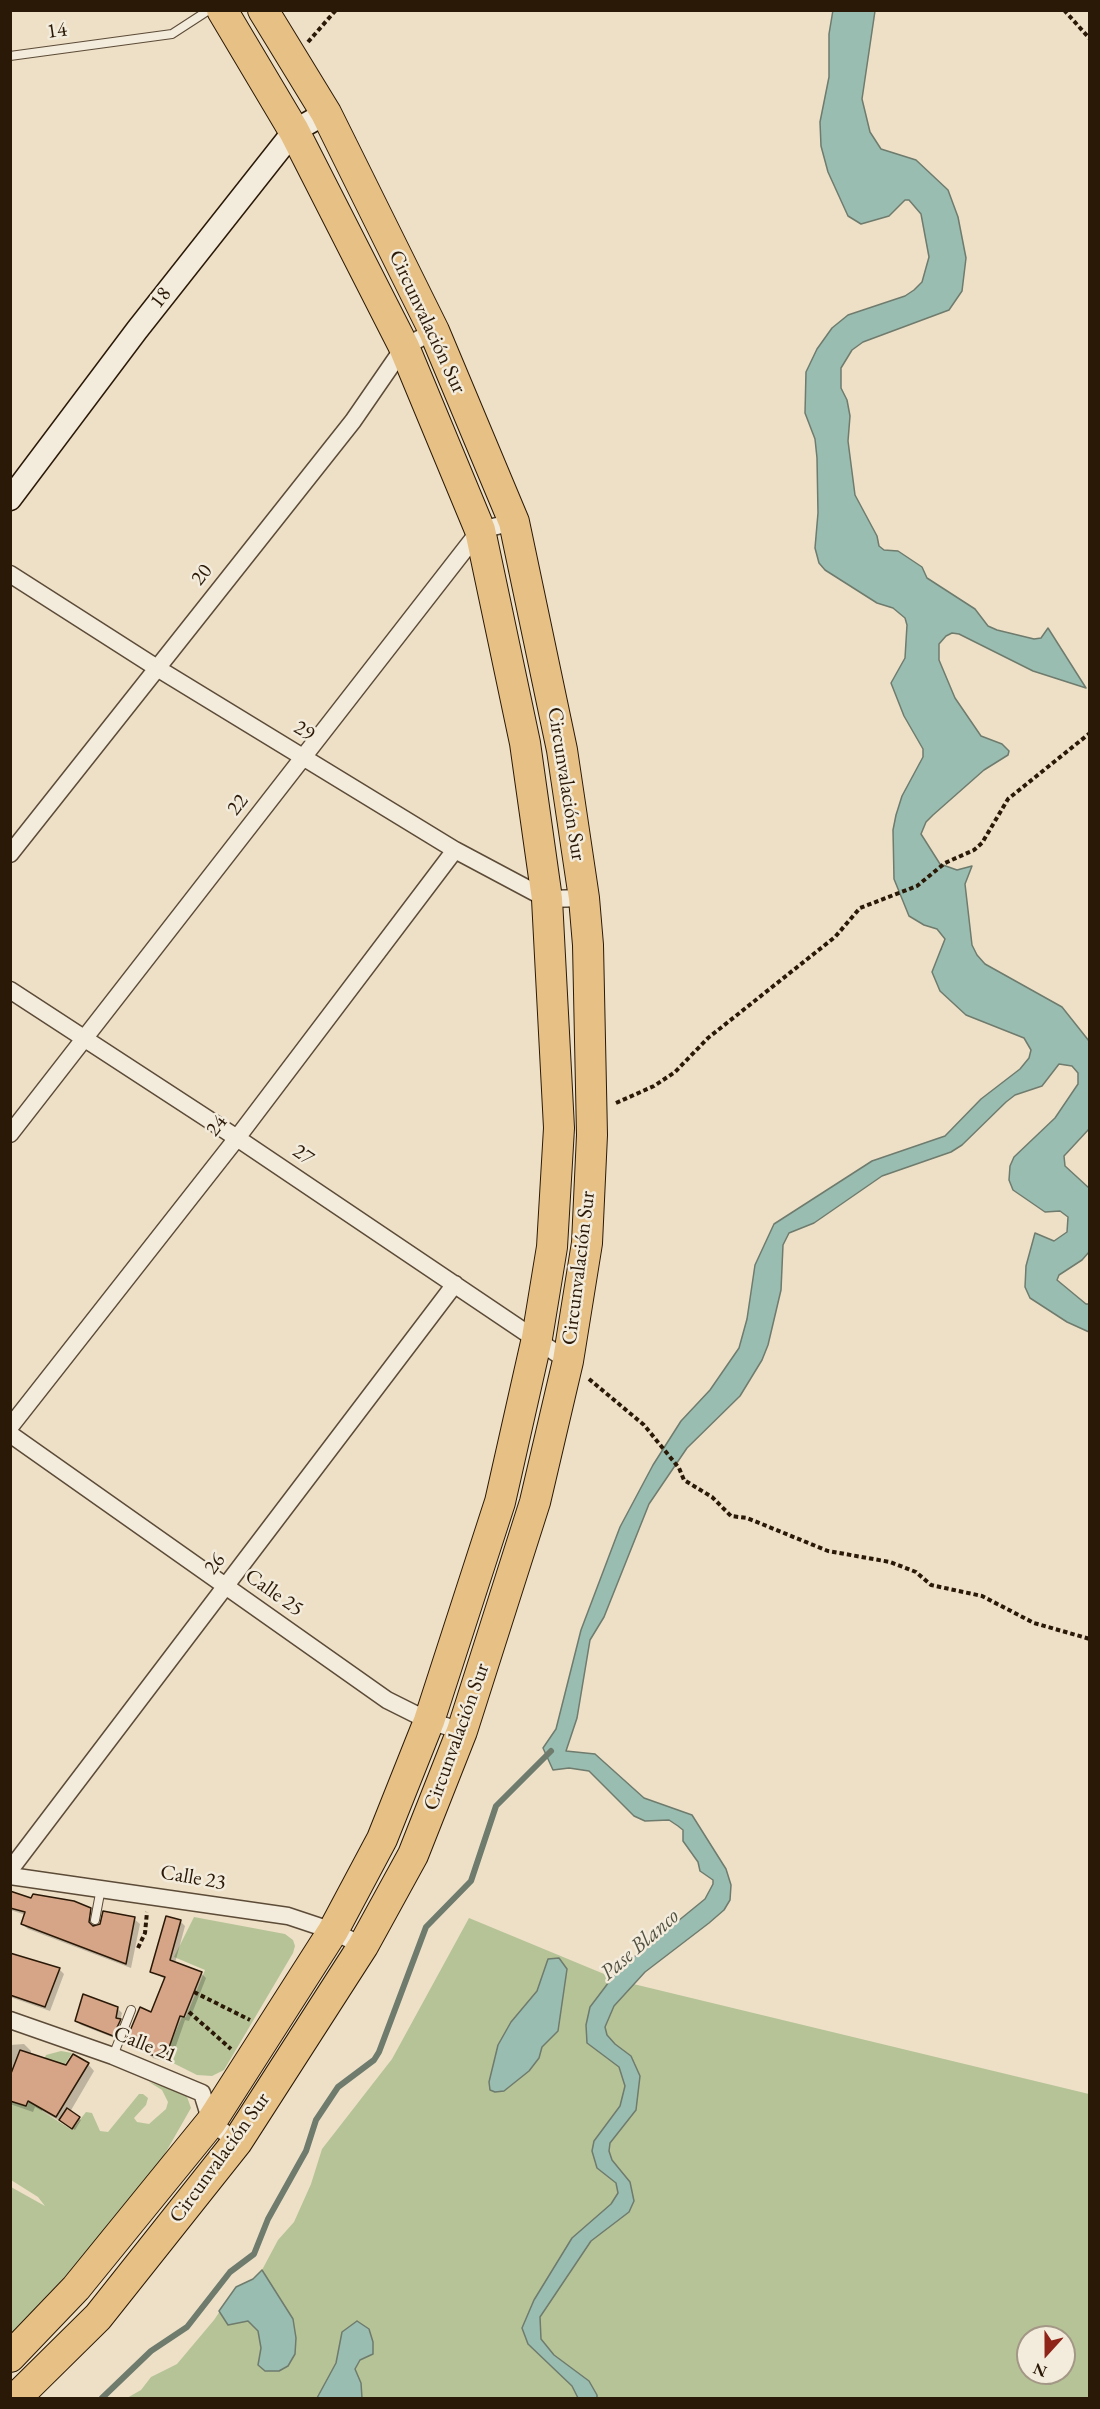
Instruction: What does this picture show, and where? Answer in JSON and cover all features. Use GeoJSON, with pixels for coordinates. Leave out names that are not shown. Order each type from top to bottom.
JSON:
{"type":"FeatureCollection","features":[{"type":"Feature","properties":{"kind":"highway","name":"Circunvalación Sur"},"geometry":{"type":"LineString","coordinates":[[10,2357],[76,2288],[211,2122],[333,1931],[382,1839],[429,1721],[500,1502],[537,1338],[552,1247],[559,1128],[547,898],[525,743],[480,530],[404,347],[294,131],[222,10]]}},
{"type":"Feature","properties":{"kind":"highway","name":"Circunvalación Sur"},"geometry":{"type":"LineString","coordinates":[[16,2398],[98,2317],[237,2142],[363,1946],[413,1855],[462,1731],[535,1502],[568,1361],[587,1243],[592,1135],[588,945],[584,898],[562,750],[514,522],[434,331],[327,113],[263,10]]}},
{"type":"Feature","properties":{"kind":"street","name":"18"},"geometry":{"type":"LineString","coordinates":[[10,499],[136,330],[294,131],[327,113]]}},
{"type":"Feature","properties":{"kind":"street","name":"20"},"geometry":{"type":"LineString","coordinates":[[10,854],[353,421],[404,347],[434,331]]}},
{"type":"Feature","properties":{"kind":"street"},"geometry":{"type":"LineString","coordinates":[[480,530],[514,522]]}},
{"type":"Feature","properties":{"kind":"street","name":"22"},"geometry":{"type":"LineString","coordinates":[[10,1134],[480,530]]}},
{"type":"Feature","properties":{"kind":"street","name":"29"},"geometry":{"type":"LineString","coordinates":[[10,574],[158,668],[455,850],[547,898],[584,898]]}},
{"type":"Feature","properties":{"kind":"street","name":"24"},"geometry":{"type":"LineString","coordinates":[[10,1426],[237,1138],[455,850]]}},
{"type":"Feature","properties":{"kind":"street","name":"27"},"geometry":{"type":"LineString","coordinates":[[10,990],[237,1138],[568,1361]]}},
{"type":"Feature","properties":{"kind":"street","name":"26"},"geometry":{"type":"LineString","coordinates":[[10,1870],[455,1284]]}},
{"type":"Feature","properties":{"kind":"street","name":"Calle 25"},"geometry":{"type":"LineString","coordinates":[[10,1434],[387,1700],[429,1721],[462,1731]]}},
{"type":"Feature","properties":{"kind":"street","name":"Calle 23"},"geometry":{"type":"LineString","coordinates":[[10,1876],[149,1893],[288,1916],[333,1931],[363,1946]]}},
{"type":"Feature","properties":{"kind":"street","name":"Calle 21"},"geometry":{"type":"LineString","coordinates":[[10,2020],[113,2056],[202,2093],[211,2122]]}},
{"type":"Feature","properties":{"kind":"street"},"geometry":{"type":"LineString","coordinates":[[211,2122],[237,2142]]}},
{"type":"Feature","properties":{"kind":"lane","name":"14"},"geometry":{"type":"LineString","coordinates":[[10,56],[172,34],[209,10]]}},
{"type":"Feature","properties":{"kind":"lane"},"geometry":{"type":"LineString","coordinates":[[95,1920],[101,1888]]}},
{"type":"Feature","properties":{"kind":"lane"},"geometry":{"type":"LineString","coordinates":[[113,2056],[130,2010]]}},
{"type":"Feature","properties":{"kind":"path"},"geometry":{"type":"LineString","coordinates":[[302,50],[336,10]]}},
{"type":"Feature","properties":{"kind":"path"},"geometry":{"type":"LineString","coordinates":[[1064,10],[1089,39]]}},
{"type":"Feature","properties":{"kind":"path"},"geometry":{"type":"LineString","coordinates":[[611,1107],[629,1095],[654,1086],[675,1072],[708,1038],[835,937],[860,908],[917,886],[945,863],[974,850],[982,843],[1008,799],[1089,733]]}},
{"type":"Feature","properties":{"kind":"path"},"geometry":{"type":"LineString","coordinates":[[568,1361],[644,1425],[679,1468],[687,1483],[712,1497],[731,1516],[747,1518],[828,1551],[890,1562],[916,1572],[931,1585],[982,1596],[1034,1623],[1089,1639]]}},
{"type":"Feature","properties":{"kind":"path"},"geometry":{"type":"LineString","coordinates":[[138,1948],[145,1933],[149,1893]]}},
{"type":"Feature","properties":{"kind":"path"},"geometry":{"type":"LineString","coordinates":[[194,1992],[258,2024]]}},
{"type":"Feature","properties":{"kind":"path"},"geometry":{"type":"LineString","coordinates":[[189,2012],[239,2056]]}},
{"type":"Feature","properties":{"kind":"green space"},"geometry":{"type":"Polygon","coordinates":[[[194,1917],[285,1934],[293,1940],[295,1946],[224,2070],[212,2076],[197,2075],[165,2059],[182,2017],[186,2017],[205,1970],[174,1957],[194,1917]]]}},
{"type":"Feature","properties":{"kind":"green space"},"geometry":{"type":"Polygon","coordinates":[[[469,1918],[621,1981],[1089,2094],[1089,2398],[127,2398],[141,2390],[151,2377],[177,2364],[214,2320],[236,2287],[253,2279],[262,2270],[278,2240],[294,2222],[311,2184],[322,2149],[392,2059],[469,1918]]]}},
{"type":"Feature","properties":{"kind":"green space"},"geometry":{"type":"Polygon","coordinates":[[[61,2051],[72,2053],[51,2087],[42,2111],[72,2130],[86,2112],[92,2113],[100,2131],[108,2132],[139,2094],[148,2098],[146,2105],[134,2118],[137,2122],[149,2124],[166,2109],[168,2102],[162,2090],[149,2082],[186,2094],[191,2108],[155,2171],[104,2235],[11,2334],[11,2187],[45,2206],[38,2197],[11,2180],[11,2101],[27,2106],[46,2055],[61,2051]]]}},
{"type":"Feature","properties":{"kind":"water"},"geometry":{"type":"Polygon","coordinates":[[[833,10],[875,11],[862,99],[870,132],[881,149],[916,160],[948,190],[958,217],[966,258],[962,291],[949,310],[863,342],[852,350],[841,368],[841,388],[847,400],[850,416],[848,441],[855,495],[877,536],[879,546],[884,550],[898,551],[922,567],[927,578],[975,609],[988,626],[1034,639],[1041,638],[1048,628],[1086,688],[1033,671],[959,634],[952,633],[946,636],[939,644],[939,660],[955,698],[981,736],[1002,744],[1009,751],[1008,755],[984,770],[933,815],[926,822],[921,834],[940,864],[957,870],[972,866],[965,884],[972,945],[977,955],[985,964],[1062,1007],[1089,1041],[1089,1129],[1064,1156],[1065,1166],[1089,1188],[1089,1252],[1082,1260],[1059,1275],[1057,1280],[1089,1304],[1089,1332],[1067,1322],[1030,1298],[1025,1287],[1026,1266],[1035,1233],[1054,1241],[1067,1232],[1068,1217],[1060,1211],[1045,1212],[1013,1190],[1009,1180],[1010,1166],[1014,1157],[1055,1118],[1078,1084],[1078,1073],[1072,1066],[1059,1064],[1042,1086],[1015,1095],[962,1145],[951,1152],[882,1176],[814,1223],[789,1233],[783,1245],[781,1290],[768,1345],[762,1360],[740,1396],[687,1448],[649,1504],[604,1617],[590,1640],[577,1718],[566,1751],[595,1754],[644,1798],[692,1815],[726,1869],[731,1885],[730,1900],[724,1910],[709,1923],[645,1972],[614,2006],[605,2027],[607,2035],[615,2044],[631,2056],[640,2076],[636,2110],[610,2143],[609,2151],[612,2160],[630,2182],[634,2201],[629,2212],[591,2241],[540,2317],[541,2339],[554,2355],[589,2381],[597,2395],[597,2398],[578,2398],[572,2386],[528,2344],[522,2328],[534,2300],[572,2238],[611,2204],[618,2193],[616,2183],[597,2168],[592,2151],[594,2141],[620,2106],[625,2086],[619,2067],[587,2043],[586,2025],[590,2007],[618,1970],[705,1899],[713,1884],[713,1880],[700,1871],[698,1862],[683,1841],[683,1830],[678,1826],[669,1820],[645,1821],[634,1816],[589,1771],[569,1768],[553,1770],[543,1748],[556,1729],[581,1630],[620,1527],[653,1465],[681,1421],[710,1390],[739,1348],[747,1319],[755,1265],[774,1224],[872,1161],[945,1136],[981,1099],[1020,1069],[1029,1058],[1031,1050],[1024,1038],[966,1015],[940,991],[932,972],[945,939],[937,929],[924,925],[909,916],[894,879],[893,830],[896,815],[902,796],[923,757],[923,749],[904,716],[891,683],[905,658],[907,625],[905,618],[893,608],[877,603],[825,570],[819,563],[815,548],[818,513],[817,458],[815,439],[805,413],[806,372],[817,349],[832,328],[848,315],[905,296],[914,290],[922,282],[929,257],[921,214],[909,200],[905,200],[889,216],[861,224],[848,216],[828,172],[821,146],[820,122],[829,77],[829,34],[833,10]]]}},
{"type":"Feature","properties":{"kind":"water"},"geometry":{"type":"Polygon","coordinates":[[[559,1958],[567,1969],[558,2031],[542,2047],[539,2058],[529,2071],[504,2091],[490,2090],[489,2082],[498,2045],[511,2022],[537,1991],[548,1959],[559,1958]]]}},
{"type":"Feature","properties":{"kind":"water"},"geometry":{"type":"Polygon","coordinates":[[[262,2270],[293,2319],[296,2338],[295,2354],[288,2366],[279,2371],[265,2371],[258,2365],[261,2348],[258,2331],[248,2321],[228,2325],[219,2311],[236,2287],[253,2279],[262,2270]]]}},
{"type":"Feature","properties":{"kind":"water"},"geometry":{"type":"Polygon","coordinates":[[[357,2321],[369,2329],[373,2342],[373,2354],[360,2360],[355,2369],[361,2383],[362,2398],[317,2398],[336,2363],[342,2332],[357,2321]]]}},
{"type":"Feature","properties":{"kind":"building"},"geometry":{"type":"Polygon","coordinates":[[[10,1891],[31,1898],[33,1894],[74,1901],[91,1908],[89,1922],[93,1926],[100,1924],[103,1911],[135,1917],[126,1964],[21,1924],[25,1912],[10,1908],[10,1891]]]}},
{"type":"Feature","properties":{"kind":"building"},"geometry":{"type":"Polygon","coordinates":[[[166,1916],[181,1920],[170,1960],[202,1972],[184,2017],[180,2016],[165,2059],[146,2053],[148,2046],[127,2038],[140,2007],[151,2012],[165,1977],[150,1972],[166,1916]]]}},
{"type":"Feature","properties":{"kind":"building"},"geometry":{"type":"Polygon","coordinates":[[[10,1953],[60,1968],[45,2007],[10,1995],[10,1953]]]}},
{"type":"Feature","properties":{"kind":"building"},"geometry":{"type":"Polygon","coordinates":[[[83,1994],[118,2007],[116,2018],[121,2019],[113,2036],[75,2021],[83,1994]]]}},
{"type":"Feature","properties":{"kind":"building"},"geometry":{"type":"Polygon","coordinates":[[[20,2050],[66,2065],[73,2054],[89,2063],[56,2117],[28,2101],[26,2106],[10,2101],[10,2076],[20,2050]]]}},
{"type":"Feature","properties":{"kind":"building"},"geometry":{"type":"Polygon","coordinates":[[[67,2108],[80,2117],[72,2129],[59,2120],[67,2108]]]}},
{"type":"Feature","properties":{"kind":"waterway"},"geometry":{"type":"LineString","coordinates":[[102,2398],[151,2351],[187,2327],[230,2272],[254,2254],[268,2219],[306,2151],[316,2120],[338,2087],[374,2060],[379,2052],[426,1927],[471,1881],[496,1806],[551,1751]]}},
{"type":"Feature","properties":{"kind":"water label","name":"Pase Blanco"},"geometry":{"type":"Point","coordinates":[640,1945]}}]}
